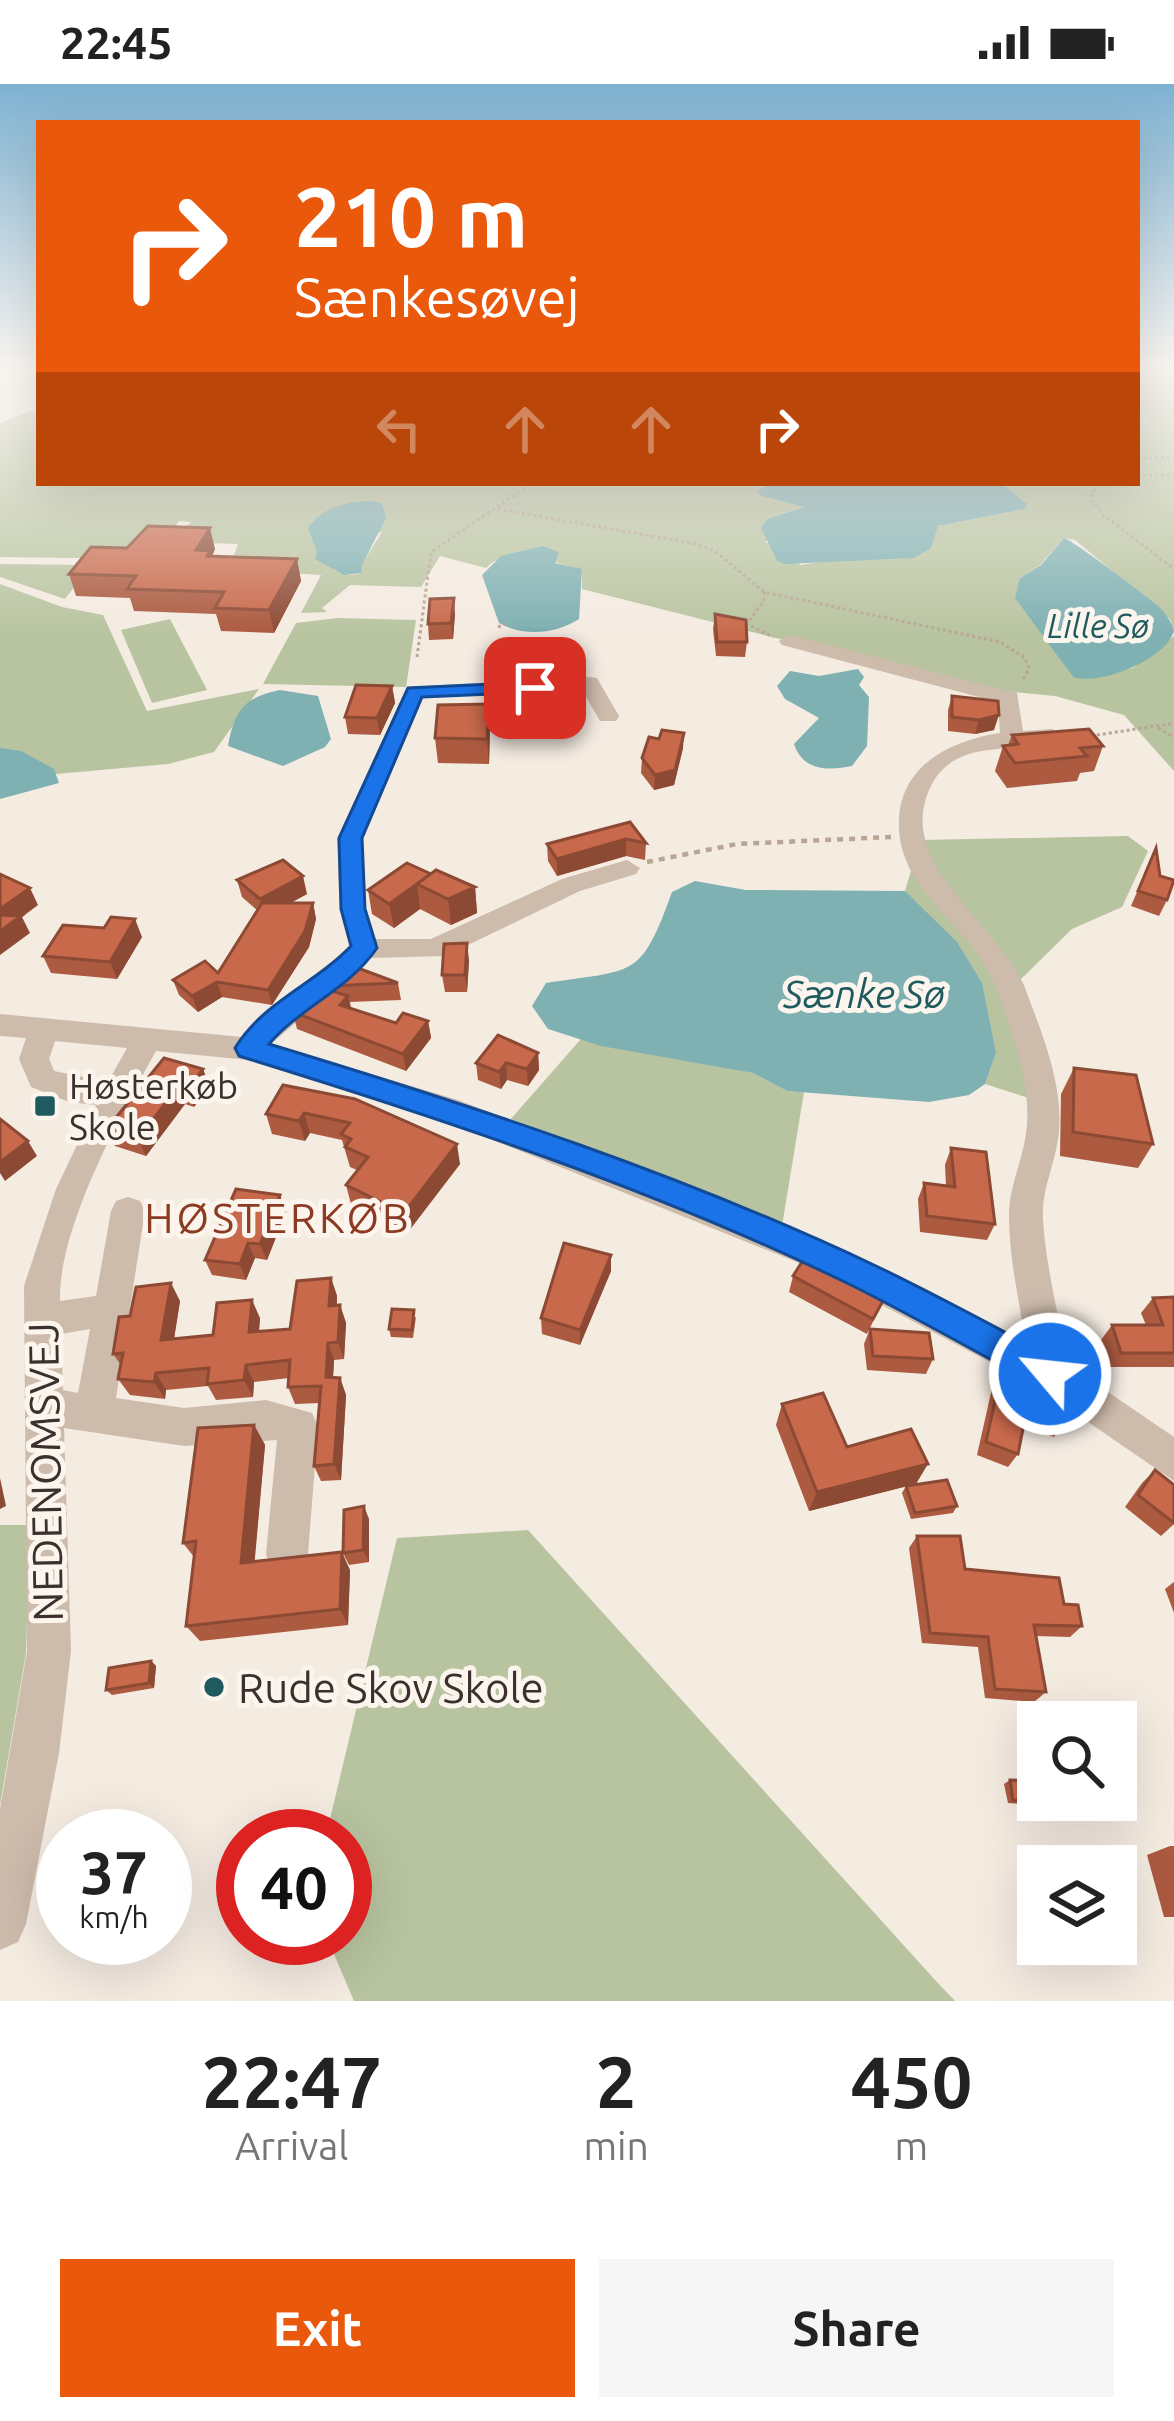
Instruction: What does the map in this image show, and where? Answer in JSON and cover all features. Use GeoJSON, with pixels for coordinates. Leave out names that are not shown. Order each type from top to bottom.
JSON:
{"type":"FeatureCollection","features":[{"type":"Feature","properties":{"kind":"street"},"geometry":{"type":"LineString","coordinates":[[789,641],[1009,698],[1012,737]]}},
{"type":"Feature","properties":{"kind":"street"},"geometry":{"type":"LineString","coordinates":[[364,948],[353,909],[350,838],[415,692],[589,683],[608,716]]}},
{"type":"Feature","properties":{"kind":"street"},"geometry":{"type":"LineString","coordinates":[[1050,1374],[1026,1220],[1027,1186],[1043,1130],[1042,1104],[1006,974],[929,879],[909,836],[920,778],[938,761],[1012,737],[1087,736]]}},
{"type":"Feature","properties":{"kind":"street"},"geometry":{"type":"LineString","coordinates":[[249,1048],[280,1014],[339,975],[364,948],[435,949],[571,885],[627,868]]}},
{"type":"Feature","properties":{"kind":"street"},"geometry":{"type":"LineString","coordinates":[[0,1025],[249,1048],[447,1109],[732,1218],[863,1276],[1050,1374],[1174,1461]]}},
{"type":"Feature","properties":{"kind":"street"},"geometry":{"type":"LineString","coordinates":[[43,1030],[34,1059],[42,1079],[69,1090],[116,1095]]}},
{"type":"Feature","properties":{"kind":"street","name":"NEDENOMSVEJ"},"geometry":{"type":"LineString","coordinates":[[0,1924],[36,1753],[50,1651],[42,1286],[55,1229],[78,1168],[148,1039]]}},
{"type":"Feature","properties":{"kind":"street"},"geometry":{"type":"LineString","coordinates":[[94,1414],[128,1211]]}},
{"type":"Feature","properties":{"kind":"street"},"geometry":{"type":"LineString","coordinates":[[41,1320],[111,1310]]}},
{"type":"Feature","properties":{"kind":"street"},"geometry":{"type":"LineString","coordinates":[[43,1406],[184,1427],[266,1419],[298,1426],[287,1554]]}},
{"type":"Feature","properties":{"kind":"path"},"geometry":{"type":"LineString","coordinates":[[1140,476],[1174,473]]}},
{"type":"Feature","properties":{"kind":"path"},"geometry":{"type":"LineString","coordinates":[[417,657],[431,552],[528,486]]}},
{"type":"Feature","properties":{"kind":"path"},"geometry":{"type":"LineString","coordinates":[[1096,486],[1091,498],[1102,514],[1174,569]]}},
{"type":"Feature","properties":{"kind":"path"},"geometry":{"type":"LineString","coordinates":[[498,509],[696,544],[715,551],[764,592],[1000,642],[1025,658],[1029,668],[1015,697],[1009,698]]}},
{"type":"Feature","properties":{"kind":"path"},"geometry":{"type":"LineString","coordinates":[[764,592],[764,600],[747,624],[789,641]]}},
{"type":"Feature","properties":{"kind":"path"},"geometry":{"type":"LineString","coordinates":[[498,627],[506,624]]}},
{"type":"Feature","properties":{"kind":"path"},"geometry":{"type":"LineString","coordinates":[[1087,736],[1174,723]]}},
{"type":"Feature","properties":{"kind":"path"},"geometry":{"type":"LineString","coordinates":[[1156,726],[1174,737]]}},
{"type":"Feature","properties":{"kind":"path"},"geometry":{"type":"LineString","coordinates":[[627,868],[684,850],[909,836]]}},
{"type":"Feature","properties":{"kind":"green space"},"geometry":{"type":"Polygon","coordinates":[[[0,457],[36,457],[36,486],[767,486],[761,496],[805,507],[781,514],[766,542],[801,565],[900,559],[938,526],[1025,509],[1027,504],[1006,486],[1140,486],[1140,457],[1174,457],[1174,631],[1170,619],[1075,540],[1064,538],[1040,565],[1020,578],[1028,613],[1073,677],[1133,668],[1174,636],[1174,771],[1124,715],[1055,696],[973,688],[582,589],[582,570],[532,557],[507,557],[486,568],[440,556],[421,587],[350,585],[322,608],[327,612],[301,613],[321,575],[229,569],[238,544],[171,542],[191,522],[179,521],[152,559],[0,557],[0,457]],[[382,532],[317,552],[342,573],[362,573],[360,567],[382,532]]]}},
{"type":"Feature","properties":{"kind":"green space"},"geometry":{"type":"Polygon","coordinates":[[[0,564],[91,565],[65,599],[0,577],[0,564]]]}},
{"type":"Feature","properties":{"kind":"green space"},"geometry":{"type":"Polygon","coordinates":[[[0,584],[62,607],[103,615],[147,711],[259,689],[214,752],[168,764],[0,779],[0,584]]]}},
{"type":"Feature","properties":{"kind":"green space"},"geometry":{"type":"Polygon","coordinates":[[[337,618],[416,620],[406,687],[263,684],[296,623],[337,618]]]}},
{"type":"Feature","properties":{"kind":"green space"},"geometry":{"type":"Polygon","coordinates":[[[170,619],[207,690],[152,703],[121,630],[170,619]]]}},
{"type":"Feature","properties":{"kind":"green space"},"geometry":{"type":"Polygon","coordinates":[[[1128,836],[1148,851],[1122,907],[1072,929],[1020,980],[1032,1099],[985,1084],[996,1053],[905,891],[920,840],[1128,836]]]}},
{"type":"Feature","properties":{"kind":"green space"},"geometry":{"type":"Polygon","coordinates":[[[581,1039],[753,1073],[787,1091],[804,1092],[782,1226],[509,1121],[581,1039]]]}},
{"type":"Feature","properties":{"kind":"green space"},"geometry":{"type":"Polygon","coordinates":[[[0,1525],[30,1525],[26,1653],[0,1805],[0,1525]]]}},
{"type":"Feature","properties":{"kind":"green space"},"geometry":{"type":"Polygon","coordinates":[[[528,1530],[955,2001],[354,2001],[339,1965],[372,1965],[372,1809],[332,1809],[397,1538],[528,1530]]]}},
{"type":"Feature","properties":{"kind":"water"},"geometry":{"type":"Polygon","coordinates":[[[765,486],[1006,486],[1027,504],[1025,509],[938,526],[931,548],[914,558],[785,564],[777,561],[761,528],[767,519],[804,507],[761,496],[758,491],[765,486]]]}},
{"type":"Feature","properties":{"kind":"water"},"geometry":{"type":"Polygon","coordinates":[[[382,503],[386,518],[362,573],[344,575],[315,559],[308,528],[314,521],[335,507],[382,503]]]}},
{"type":"Feature","properties":{"kind":"water","name":"Lille Sø"},"geometry":{"type":"Polygon","coordinates":[[[1064,538],[1163,611],[1174,631],[1159,651],[1115,674],[1073,677],[1015,598],[1020,578],[1041,565],[1064,538]]]}},
{"type":"Feature","properties":{"kind":"water"},"geometry":{"type":"Polygon","coordinates":[[[543,546],[559,552],[555,563],[582,569],[579,619],[540,632],[499,623],[482,575],[501,556],[543,546]]]}},
{"type":"Feature","properties":{"kind":"water"},"geometry":{"type":"Polygon","coordinates":[[[858,669],[864,677],[859,685],[869,697],[867,746],[852,766],[810,764],[794,744],[819,718],[785,699],[777,686],[790,671],[819,676],[858,669]]]}},
{"type":"Feature","properties":{"kind":"water"},"geometry":{"type":"Polygon","coordinates":[[[280,690],[318,696],[331,739],[325,747],[283,766],[228,746],[243,708],[280,690]]]}},
{"type":"Feature","properties":{"kind":"water"},"geometry":{"type":"Polygon","coordinates":[[[0,748],[21,751],[54,769],[59,783],[0,799],[0,748]]]}},
{"type":"Feature","properties":{"kind":"water","name":"Sænke Sø"},"geometry":{"type":"Polygon","coordinates":[[[695,881],[746,890],[905,891],[957,942],[982,983],[996,1053],[985,1084],[969,1095],[929,1102],[787,1091],[753,1073],[601,1046],[548,1029],[532,1006],[546,983],[630,966],[651,942],[672,892],[695,881]]]}},
{"type":"Feature","properties":{"kind":"building"},"geometry":{"type":"Polygon","coordinates":[[[148,526],[210,528],[196,550],[210,551],[207,556],[297,559],[269,610],[215,608],[224,592],[127,589],[136,576],[69,574],[91,547],[127,548],[148,526]]]}},
{"type":"Feature","properties":{"kind":"building"},"geometry":{"type":"Polygon","coordinates":[[[454,598],[451,623],[428,624],[430,599],[454,598]]]}},
{"type":"Feature","properties":{"kind":"building"},"geometry":{"type":"Polygon","coordinates":[[[715,614],[746,620],[747,642],[717,642],[715,614]]]}},
{"type":"Feature","properties":{"kind":"building"},"geometry":{"type":"Polygon","coordinates":[[[356,685],[392,686],[377,718],[345,717],[356,685]]]}},
{"type":"Feature","properties":{"kind":"building"},"geometry":{"type":"Polygon","coordinates":[[[952,696],[998,701],[999,715],[979,720],[952,717],[952,696]]]}},
{"type":"Feature","properties":{"kind":"building"},"geometry":{"type":"Polygon","coordinates":[[[489,704],[487,739],[435,738],[438,705],[489,704]]]}},
{"type":"Feature","properties":{"kind":"building"},"geometry":{"type":"Polygon","coordinates":[[[1089,729],[1103,746],[1080,748],[1087,756],[1015,763],[1003,746],[1018,744],[1012,735],[1089,729]]]}},
{"type":"Feature","properties":{"kind":"building"},"geometry":{"type":"Polygon","coordinates":[[[662,730],[684,733],[675,770],[655,775],[642,758],[649,737],[659,739],[662,730]]]}},
{"type":"Feature","properties":{"kind":"building"},"geometry":{"type":"Polygon","coordinates":[[[630,822],[646,843],[626,839],[557,859],[547,844],[630,822]]]}},
{"type":"Feature","properties":{"kind":"building"},"geometry":{"type":"Polygon","coordinates":[[[1156,848],[1160,876],[1174,880],[1167,900],[1138,891],[1156,848]]]}},
{"type":"Feature","properties":{"kind":"building"},"geometry":{"type":"Polygon","coordinates":[[[283,860],[303,876],[260,899],[237,880],[283,860]]]}},
{"type":"Feature","properties":{"kind":"building"},"geometry":{"type":"Polygon","coordinates":[[[407,863],[431,874],[389,904],[368,890],[407,863]]]}},
{"type":"Feature","properties":{"kind":"building"},"geometry":{"type":"Polygon","coordinates":[[[436,870],[475,887],[448,899],[417,884],[436,870]]]}},
{"type":"Feature","properties":{"kind":"building"},"geometry":{"type":"Polygon","coordinates":[[[0,874],[30,888],[0,909],[0,874]]]}},
{"type":"Feature","properties":{"kind":"building"},"geometry":{"type":"Polygon","coordinates":[[[262,903],[313,903],[305,931],[268,990],[217,982],[192,996],[173,980],[205,961],[218,973],[262,903]]]}},
{"type":"Feature","properties":{"kind":"building"},"geometry":{"type":"Polygon","coordinates":[[[0,915],[21,916],[0,931],[0,915]]]}},
{"type":"Feature","properties":{"kind":"building"},"geometry":{"type":"Polygon","coordinates":[[[111,917],[135,919],[110,962],[43,956],[63,925],[104,928],[111,917]]]}},
{"type":"Feature","properties":{"kind":"building"},"geometry":{"type":"Polygon","coordinates":[[[467,943],[465,975],[442,975],[444,944],[467,943]]]}},
{"type":"Feature","properties":{"kind":"building"},"geometry":{"type":"Polygon","coordinates":[[[347,964],[398,983],[326,986],[347,964]]]}},
{"type":"Feature","properties":{"kind":"building"},"geometry":{"type":"Polygon","coordinates":[[[322,988],[348,996],[340,1005],[396,1023],[403,1013],[428,1021],[403,1054],[293,1012],[322,988]]]}},
{"type":"Feature","properties":{"kind":"building"},"geometry":{"type":"Polygon","coordinates":[[[498,1035],[538,1053],[527,1069],[506,1063],[499,1072],[476,1063],[498,1035]]]}},
{"type":"Feature","properties":{"kind":"building"},"geometry":{"type":"Polygon","coordinates":[[[164,1058],[203,1069],[187,1090],[178,1087],[138,1139],[106,1130],[164,1058]]]}},
{"type":"Feature","properties":{"kind":"building"},"geometry":{"type":"Polygon","coordinates":[[[1074,1068],[1136,1075],[1153,1144],[1073,1132],[1074,1068]]]}},
{"type":"Feature","properties":{"kind":"building"},"geometry":{"type":"Polygon","coordinates":[[[283,1085],[355,1099],[457,1144],[404,1213],[346,1185],[368,1157],[345,1147],[351,1139],[341,1134],[350,1123],[304,1113],[299,1121],[266,1114],[283,1085]]]}},
{"type":"Feature","properties":{"kind":"building"},"geometry":{"type":"Polygon","coordinates":[[[0,1119],[28,1141],[0,1162],[0,1119]]]}},
{"type":"Feature","properties":{"kind":"building"},"geometry":{"type":"Polygon","coordinates":[[[951,1148],[986,1152],[995,1224],[927,1216],[924,1183],[955,1187],[951,1148]]]}},
{"type":"Feature","properties":{"kind":"building"},"geometry":{"type":"Polygon","coordinates":[[[236,1189],[280,1195],[260,1244],[248,1243],[240,1264],[205,1260],[236,1189]]]}},
{"type":"Feature","properties":{"kind":"building"},"geometry":{"type":"Polygon","coordinates":[[[564,1243],[611,1255],[580,1330],[541,1318],[564,1243]]]}},
{"type":"Feature","properties":{"kind":"building"},"geometry":{"type":"Polygon","coordinates":[[[807,1254],[884,1299],[873,1319],[793,1276],[807,1254]]]}},
{"type":"Feature","properties":{"kind":"building"},"geometry":{"type":"Polygon","coordinates":[[[331,1278],[329,1306],[340,1305],[338,1342],[328,1343],[326,1377],[340,1378],[334,1464],[314,1466],[321,1386],[288,1387],[290,1360],[246,1365],[244,1380],[207,1384],[209,1368],[156,1373],[154,1382],[118,1379],[123,1353],[113,1354],[119,1317],[130,1316],[136,1287],[171,1283],[161,1340],[213,1335],[217,1303],[252,1300],[249,1332],[290,1329],[297,1281],[331,1278]]]}},
{"type":"Feature","properties":{"kind":"building"},"geometry":{"type":"Polygon","coordinates":[[[1174,1297],[1174,1353],[1121,1353],[1112,1325],[1163,1325],[1153,1298],[1174,1297]]]}},
{"type":"Feature","properties":{"kind":"building"},"geometry":{"type":"Polygon","coordinates":[[[392,1309],[414,1310],[412,1330],[389,1329],[392,1309]]]}},
{"type":"Feature","properties":{"kind":"building"},"geometry":{"type":"Polygon","coordinates":[[[870,1329],[929,1333],[933,1359],[873,1356],[870,1329]]]}},
{"type":"Feature","properties":{"kind":"building"},"geometry":{"type":"Polygon","coordinates":[[[1004,1360],[1070,1394],[1064,1423],[1027,1409],[1018,1454],[986,1442],[1004,1360]]]}},
{"type":"Feature","properties":{"kind":"building"},"geometry":{"type":"Polygon","coordinates":[[[823,1393],[847,1447],[911,1429],[928,1464],[817,1492],[782,1404],[823,1393]]]}},
{"type":"Feature","properties":{"kind":"building"},"geometry":{"type":"Polygon","coordinates":[[[254,1425],[241,1563],[342,1552],[340,1609],[186,1626],[196,1541],[183,1543],[198,1428],[254,1425]]]}},
{"type":"Feature","properties":{"kind":"building"},"geometry":{"type":"Polygon","coordinates":[[[1155,1470],[1174,1485],[1174,1523],[1138,1495],[1155,1470]]]}},
{"type":"Feature","properties":{"kind":"building"},"geometry":{"type":"Polygon","coordinates":[[[947,1480],[957,1506],[915,1513],[906,1486],[947,1480]]]}},
{"type":"Feature","properties":{"kind":"building"},"geometry":{"type":"Polygon","coordinates":[[[364,1506],[363,1550],[343,1553],[344,1510],[364,1506]]]}},
{"type":"Feature","properties":{"kind":"building"},"geometry":{"type":"Polygon","coordinates":[[[917,1536],[960,1536],[965,1569],[1059,1578],[1064,1604],[1078,1605],[1082,1626],[1034,1625],[1046,1692],[995,1689],[988,1637],[930,1633],[917,1536]]]}},
{"type":"Feature","properties":{"kind":"building"},"geometry":{"type":"Polygon","coordinates":[[[151,1661],[149,1683],[106,1690],[109,1668],[151,1661]]]}},
{"type":"Feature","properties":{"kind":"building"},"geometry":{"type":"Polygon","coordinates":[[[1010,1780],[1017,1780],[1017,1800],[1013,1800],[1010,1780]]]}},
{"type":"Feature","properties":{"kind":"place","name":"Høsterkøb Skole"},"geometry":{"type":"Point","coordinates":[45,1106]}},
{"type":"Feature","properties":{"kind":"place","name":"Rude Skov Skole"},"geometry":{"type":"Point","coordinates":[214,1687]}},
{"type":"Feature","properties":{"kind":"district","name":"HØSTERKØB"},"geometry":{"type":"Point","coordinates":[278,1217]}},
{"type":"Feature","properties":{"kind":"route"},"geometry":{"type":"LineString","coordinates":[[535,688],[415,692],[350,838],[353,909],[364,948],[339,975],[280,1014],[249,1048],[447,1109],[732,1218],[937,1312],[1050,1374]]}}]}
